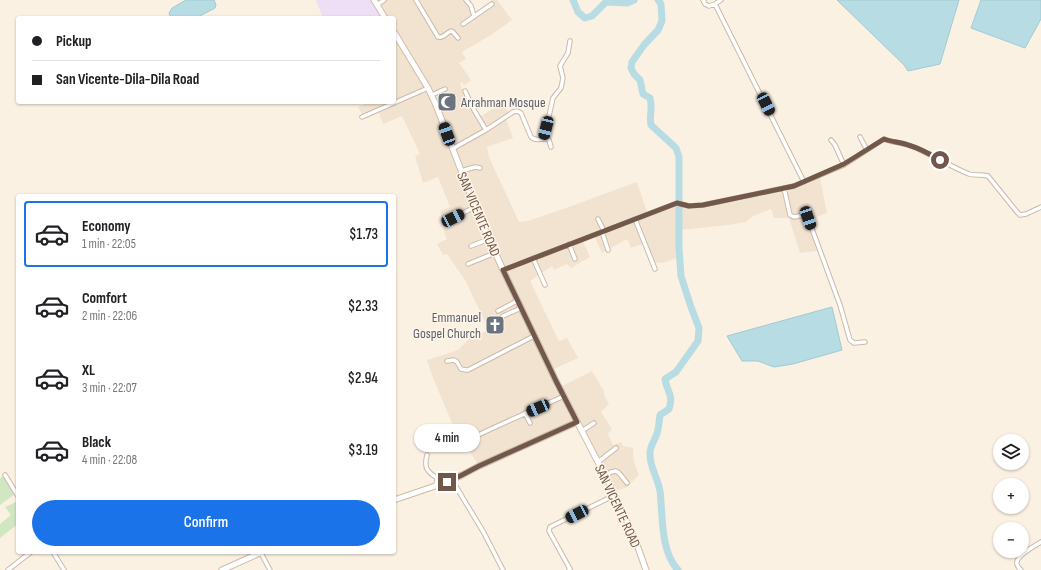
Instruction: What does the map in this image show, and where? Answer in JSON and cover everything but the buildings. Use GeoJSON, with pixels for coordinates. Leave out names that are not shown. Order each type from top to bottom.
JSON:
{"type":"FeatureCollection","features":[{"type":"Feature","properties":{"kind":"street"},"geometry":{"type":"LineString","coordinates":[[384,0],[375,2],[384,16]]}},
{"type":"Feature","properties":{"kind":"street"},"geometry":{"type":"LineString","coordinates":[[416,0],[438,37],[440,38],[451,31],[458,38]]}},
{"type":"Feature","properties":{"kind":"street"},"geometry":{"type":"LineString","coordinates":[[466,0],[471,6],[474,16]]}},
{"type":"Feature","properties":{"kind":"street"},"geometry":{"type":"LineString","coordinates":[[703,0],[705,4],[710,6],[721,0]]}},
{"type":"Feature","properties":{"kind":"street"},"geometry":{"type":"LineString","coordinates":[[463,24],[492,4]]}},
{"type":"Feature","properties":{"kind":"street"},"geometry":{"type":"LineString","coordinates":[[715,4],[804,182]]}},
{"type":"Feature","properties":{"kind":"street","name":"SAN VICENTE ROAD"},"geometry":{"type":"LineString","coordinates":[[396,35],[432,95],[475,207],[495,253],[534,336],[615,495],[636,542],[646,570]]}},
{"type":"Feature","properties":{"kind":"street"},"geometry":{"type":"LineString","coordinates":[[544,138],[553,98],[562,88],[563,78],[560,66],[568,53],[570,41]]}},
{"type":"Feature","properties":{"kind":"street"},"geometry":{"type":"LineString","coordinates":[[396,102],[428,88]]}},
{"type":"Feature","properties":{"kind":"street"},"geometry":{"type":"LineString","coordinates":[[432,95],[445,89]]}},
{"type":"Feature","properties":{"kind":"street"},"geometry":{"type":"LineString","coordinates":[[465,90],[474,110],[486,130]]}},
{"type":"Feature","properties":{"kind":"street"},"geometry":{"type":"LineString","coordinates":[[362,117],[392,104]]}},
{"type":"Feature","properties":{"kind":"street"},"geometry":{"type":"LineString","coordinates":[[452,149],[517,111],[521,113],[531,137],[538,140],[544,138],[549,140],[551,147]]}},
{"type":"Feature","properties":{"kind":"street"},"geometry":{"type":"LineString","coordinates":[[860,137],[867,150]]}},
{"type":"Feature","properties":{"kind":"street"},"geometry":{"type":"LineString","coordinates":[[503,270],[677,203],[689,206],[703,205],[794,186],[844,164],[884,139],[894,143],[908,145],[928,153],[970,174],[988,176],[1020,215],[1026,214],[1041,207]]}},
{"type":"Feature","properties":{"kind":"street"},"geometry":{"type":"LineString","coordinates":[[831,140],[844,164]]}},
{"type":"Feature","properties":{"kind":"street"},"geometry":{"type":"LineString","coordinates":[[461,171],[474,167],[480,168]]}},
{"type":"Feature","properties":{"kind":"street"},"geometry":{"type":"LineString","coordinates":[[784,188],[790,215],[794,217],[804,215],[808,218],[840,305],[850,340],[854,343],[865,342]]}},
{"type":"Feature","properties":{"kind":"street"},"geometry":{"type":"LineString","coordinates":[[453,218],[475,207]]}},
{"type":"Feature","properties":{"kind":"street"},"geometry":{"type":"LineString","coordinates":[[598,219],[608,250]]}},
{"type":"Feature","properties":{"kind":"street"},"geometry":{"type":"LineString","coordinates":[[635,219],[655,269]]}},
{"type":"Feature","properties":{"kind":"street"},"geometry":{"type":"LineString","coordinates":[[471,246],[489,239]]}},
{"type":"Feature","properties":{"kind":"street"},"geometry":{"type":"LineString","coordinates":[[569,244],[575,259]]}},
{"type":"Feature","properties":{"kind":"street"},"geometry":{"type":"LineString","coordinates":[[468,264],[495,253]]}},
{"type":"Feature","properties":{"kind":"street"},"geometry":{"type":"LineString","coordinates":[[533,258],[545,285]]}},
{"type":"Feature","properties":{"kind":"street"},"geometry":{"type":"LineString","coordinates":[[498,310],[518,301]]}},
{"type":"Feature","properties":{"kind":"street"},"geometry":{"type":"LineString","coordinates":[[503,316],[521,308]]}},
{"type":"Feature","properties":{"kind":"street"},"geometry":{"type":"LineString","coordinates":[[447,361],[454,360],[461,369],[468,370],[534,336]]}},
{"type":"Feature","properties":{"kind":"street"},"geometry":{"type":"LineString","coordinates":[[474,438],[564,396]]}},
{"type":"Feature","properties":{"kind":"street"},"geometry":{"type":"LineString","coordinates":[[525,413],[530,423]]}},
{"type":"Feature","properties":{"kind":"street"},"geometry":{"type":"LineString","coordinates":[[396,499],[452,480],[479,466],[577,422]]}},
{"type":"Feature","properties":{"kind":"street"},"geometry":{"type":"LineString","coordinates":[[582,431],[594,423]]}},
{"type":"Feature","properties":{"kind":"street"},"geometry":{"type":"LineString","coordinates":[[598,462],[616,448]]}},
{"type":"Feature","properties":{"kind":"street"},"geometry":{"type":"LineString","coordinates":[[427,455],[425,464],[429,473],[437,478],[436,486]]}},
{"type":"Feature","properties":{"kind":"street"},"geometry":{"type":"LineString","coordinates":[[604,476],[616,471],[620,473],[627,483]]}},
{"type":"Feature","properties":{"kind":"street"},"geometry":{"type":"LineString","coordinates":[[5,474],[16,493]]}},
{"type":"Feature","properties":{"kind":"street"},"geometry":{"type":"LineString","coordinates":[[452,480],[484,533],[503,570]]}},
{"type":"Feature","properties":{"kind":"street"},"geometry":{"type":"LineString","coordinates":[[569,570],[570,569],[549,531],[550,528],[615,495]]}},
{"type":"Feature","properties":{"kind":"street"},"geometry":{"type":"LineString","coordinates":[[1021,570],[1017,565],[1017,560],[1020,556],[1041,542]]}},
{"type":"Feature","properties":{"kind":"street"},"geometry":{"type":"LineString","coordinates":[[8,570],[28,554]]}},
{"type":"Feature","properties":{"kind":"street"},"geometry":{"type":"LineString","coordinates":[[54,554],[64,570]]}},
{"type":"Feature","properties":{"kind":"street"},"geometry":{"type":"LineString","coordinates":[[222,570],[257,554]]}},
{"type":"Feature","properties":{"kind":"street"},"geometry":{"type":"LineString","coordinates":[[262,554],[270,570]]}},
{"type":"Feature","properties":{"kind":"shaded area"},"geometry":{"type":"Polygon","coordinates":[[[316,0],[370,0],[380,16],[322,16],[316,0]]]}},
{"type":"Feature","properties":{"kind":"shaded area"},"geometry":{"type":"Polygon","coordinates":[[[374,0],[464,0],[468,4],[473,14],[492,0],[497,0],[512,20],[491,35],[462,52],[466,59],[459,63],[471,81],[464,85],[462,82],[460,83],[478,118],[502,103],[509,113],[453,147],[439,112],[396,36],[396,16],[384,16],[374,0]]]}},
{"type":"Feature","properties":{"kind":"shaded area"},"geometry":{"type":"Polygon","coordinates":[[[396,39],[416,70],[424,87],[396,100],[396,39]]]}},
{"type":"Feature","properties":{"kind":"shaded area"},"geometry":{"type":"Polygon","coordinates":[[[426,88],[515,302],[576,421],[479,466],[452,423],[427,360],[458,350],[470,338],[489,330],[465,280],[447,254],[443,255],[437,244],[447,239],[443,229],[447,228],[440,211],[450,207],[438,177],[423,183],[415,156],[420,154],[402,116],[383,124],[378,111],[393,104],[396,104],[396,102],[426,88]]]}},
{"type":"Feature","properties":{"kind":"shaded area"},"geometry":{"type":"Polygon","coordinates":[[[365,104],[388,104],[363,116],[358,107],[365,104]]]}},
{"type":"Feature","properties":{"kind":"shaded area"},"geometry":{"type":"Polygon","coordinates":[[[506,119],[513,138],[487,147],[489,157],[519,222],[528,221],[637,182],[647,212],[582,239],[590,257],[571,268],[567,264],[554,270],[552,266],[530,281],[559,341],[567,338],[578,358],[552,370],[514,286],[503,269],[452,149],[506,119]]]}},
{"type":"Feature","properties":{"kind":"shaded area"},"geometry":{"type":"Polygon","coordinates":[[[820,178],[827,213],[810,220],[809,216],[803,213],[794,216],[790,215],[786,189],[796,188],[820,178]]]}},
{"type":"Feature","properties":{"kind":"shaded area"},"geometry":{"type":"Polygon","coordinates":[[[783,190],[789,215],[795,220],[803,215],[808,218],[817,251],[800,253],[789,218],[774,218],[771,209],[753,216],[746,222],[680,230],[680,207],[692,209],[783,190]]]}},
{"type":"Feature","properties":{"kind":"shaded area"},"geometry":{"type":"Polygon","coordinates":[[[677,205],[677,258],[663,263],[652,262],[645,243],[631,248],[627,239],[602,253],[594,236],[677,205]]]}},
{"type":"Feature","properties":{"kind":"shaded area"},"geometry":{"type":"Polygon","coordinates":[[[592,371],[604,391],[604,395],[609,404],[601,412],[612,429],[608,434],[613,445],[621,442],[623,446],[633,448],[634,462],[639,475],[626,488],[614,491],[560,387],[592,371]]]}},
{"type":"Feature","properties":{"kind":"green space"},"geometry":{"type":"Polygon","coordinates":[[[4,476],[15,494],[0,505],[0,478],[4,476]]]}},
{"type":"Feature","properties":{"kind":"green space"},"geometry":{"type":"Polygon","coordinates":[[[16,502],[16,526],[0,538],[0,524],[11,515],[5,507],[16,502]]]}},
{"type":"Feature","properties":{"kind":"water"},"geometry":{"type":"Polygon","coordinates":[[[186,0],[214,0],[216,5],[215,8],[200,16],[170,16],[169,13],[172,8],[186,0]]]}},
{"type":"Feature","properties":{"kind":"water"},"geometry":{"type":"Polygon","coordinates":[[[837,0],[959,0],[940,64],[908,71],[904,65],[837,0]]]}},
{"type":"Feature","properties":{"kind":"water"},"geometry":{"type":"Polygon","coordinates":[[[981,0],[1041,0],[1041,19],[1025,48],[971,28],[981,0]]]}},
{"type":"Feature","properties":{"kind":"water"},"geometry":{"type":"Polygon","coordinates":[[[832,307],[842,350],[793,364],[774,367],[758,361],[742,361],[727,336],[832,307]]]}},
{"type":"Feature","properties":{"kind":"waterway"},"geometry":{"type":"LineString","coordinates":[[573,0],[578,12],[585,18],[592,16],[606,2],[627,3],[634,0]]}},
{"type":"Feature","properties":{"kind":"waterway"},"geometry":{"type":"LineString","coordinates":[[658,0],[661,4],[662,21],[658,30],[644,45],[632,62],[631,68],[640,80],[643,94],[650,98],[651,125],[676,148],[679,157],[679,248],[681,276],[699,328],[698,341],[676,372],[665,379],[671,400],[669,409],[660,415],[658,431],[650,451],[651,463],[660,491],[665,543],[672,562],[678,570]]}},
{"type":"Feature","properties":{"kind":"place","name":"Arrahman Mosque"},"geometry":{"type":"Point","coordinates":[447,102]}},
{"type":"Feature","properties":{"kind":"place","name":"Emmanuel Gospel Church"},"geometry":{"type":"Point","coordinates":[495,325]}},
{"type":"Feature","properties":{"kind":"route"},"geometry":{"type":"LineString","coordinates":[[447,482],[577,422],[503,270],[677,203],[697,206],[794,186],[844,164],[884,139],[894,143],[908,145],[928,153],[940,160]]}}]}
